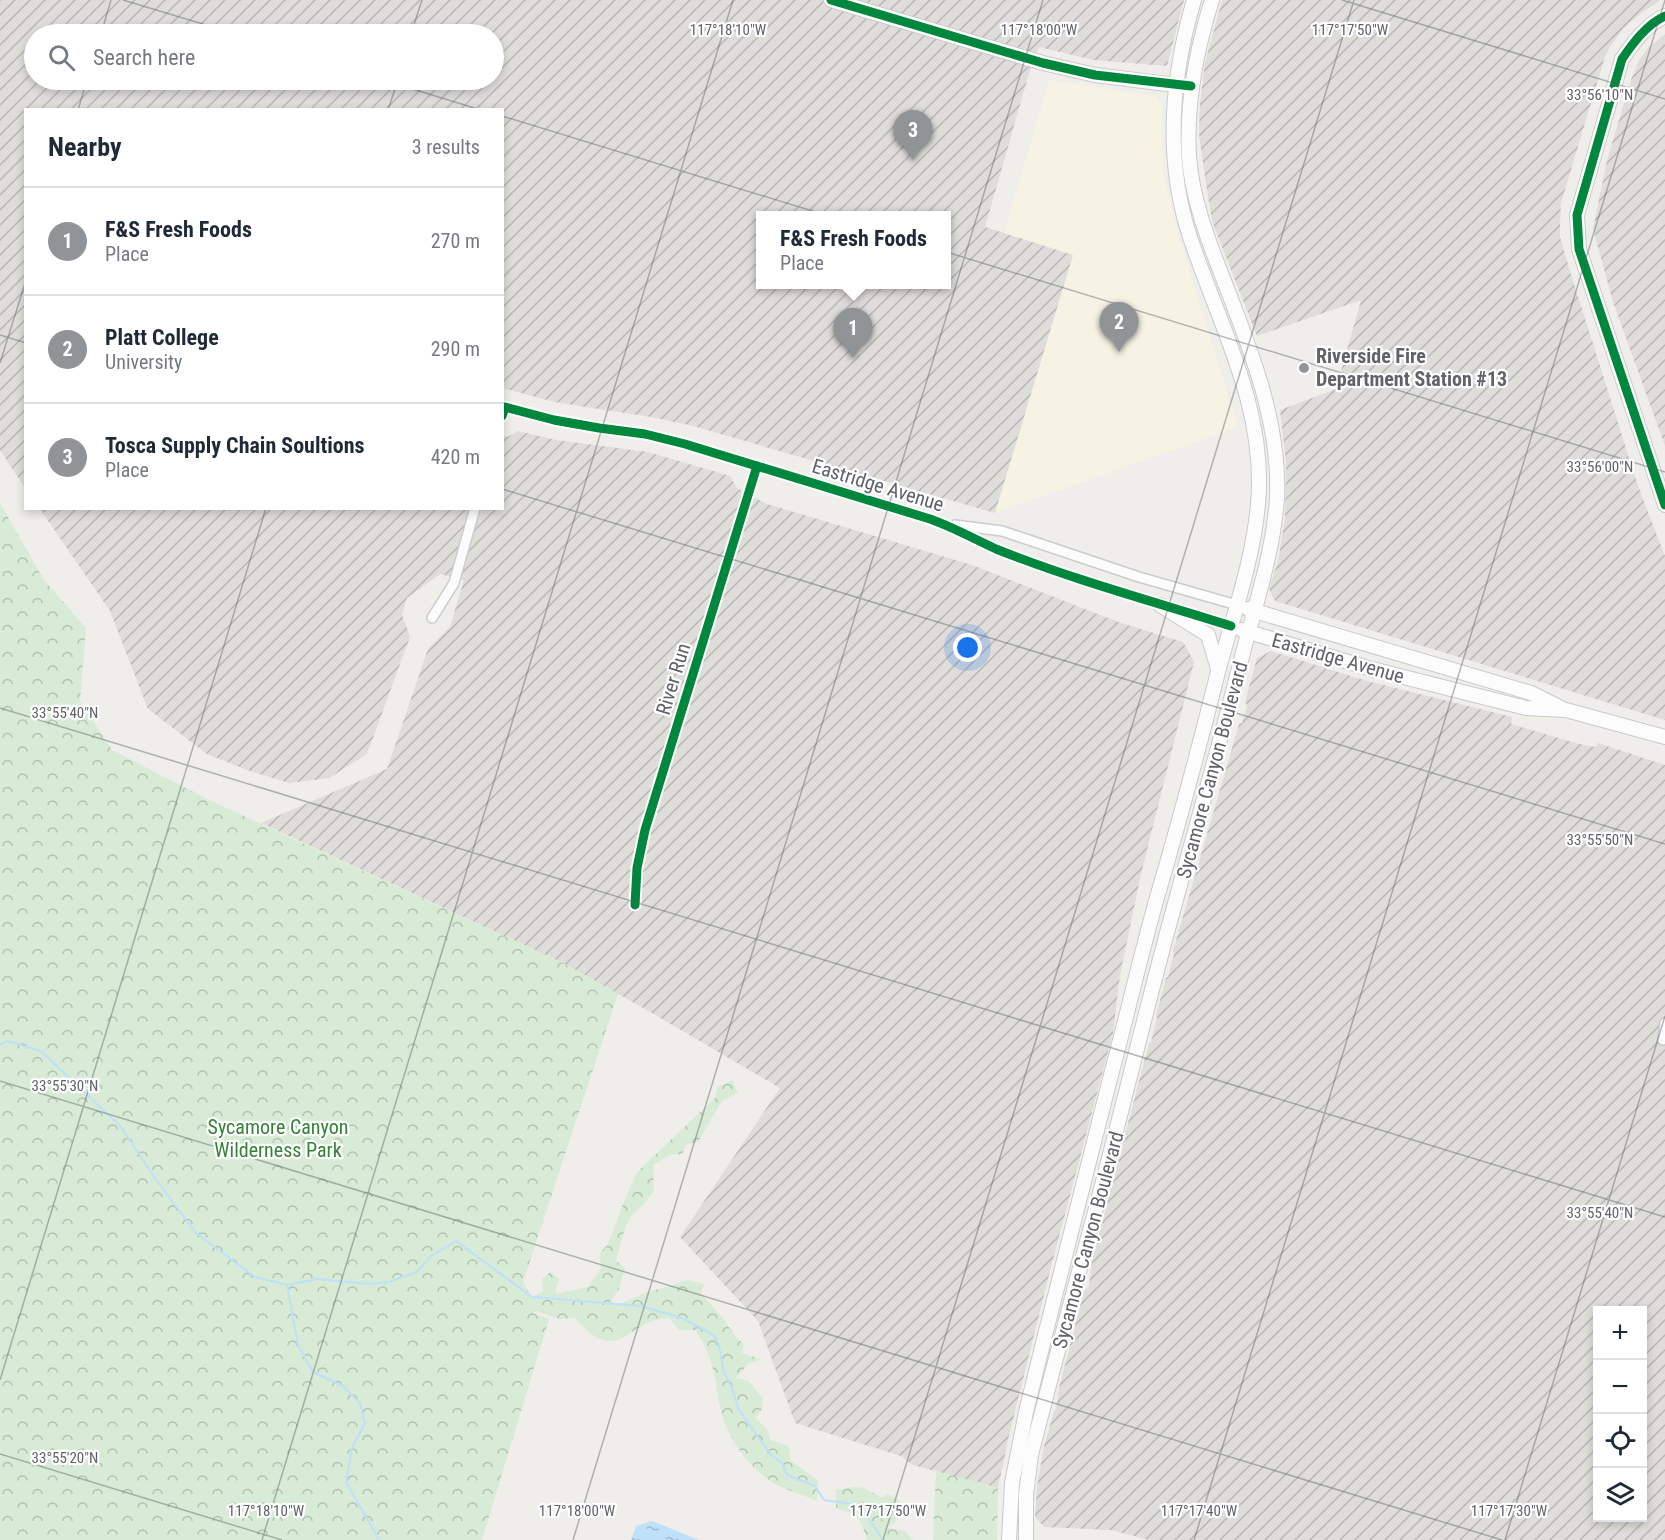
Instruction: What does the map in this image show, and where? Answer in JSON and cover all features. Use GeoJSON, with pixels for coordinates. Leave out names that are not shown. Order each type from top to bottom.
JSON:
{"type":"FeatureCollection","features":[{"type":"Feature","properties":{"kind":"main road"},"geometry":{"type":"LineString","coordinates":[[831,0],[1042,63],[1095,75],[1191,86]]}},
{"type":"Feature","properties":{"kind":"main road","name":"Sycamore Canyon Boulevard"},"geometry":{"type":"LineString","coordinates":[[1009,1540],[1012,1483],[1026,1412],[1153,913],[1252,549],[1257,517],[1258,468],[1253,419],[1242,375],[1190,236],[1180,198],[1174,150],[1175,85],[1182,41],[1194,0]]}},
{"type":"Feature","properties":{"kind":"main road","name":"Sycamore Canyon Boulevard"},"geometry":{"type":"LineString","coordinates":[[1026,1540],[1026,1494],[1034,1443],[1174,907],[1202,813],[1255,611],[1269,552],[1277,495],[1275,456],[1257,370],[1209,244],[1199,210],[1189,157],[1191,86],[1202,32],[1212,0]]}},
{"type":"Feature","properties":{"kind":"main road"},"geometry":{"type":"LineString","coordinates":[[1665,16],[1635,40],[1622,59],[1577,215],[1580,249],[1665,506]]}},
{"type":"Feature","properties":{"kind":"main road"},"geometry":{"type":"LineString","coordinates":[[1220,317],[1234,330],[1239,342],[1248,344]]}},
{"type":"Feature","properties":{"kind":"main road"},"geometry":{"type":"LineString","coordinates":[[1160,605],[1208,635],[1219,671]]}},
{"type":"Feature","properties":{"kind":"main road","name":"Eastridge Avenue"},"geometry":{"type":"LineString","coordinates":[[1237,606],[1531,693],[1566,710],[1665,737]]}},
{"type":"Feature","properties":{"kind":"main road","name":"Eastridge Avenue"},"geometry":{"type":"LineString","coordinates":[[1231,626],[1368,668],[1526,708],[1566,710]]}},
{"type":"Feature","properties":{"kind":"street","name":"Eastridge Avenue"},"geometry":{"type":"LineString","coordinates":[[504,412],[645,434],[685,444],[947,525],[996,549],[1112,591],[1231,626]]}},
{"type":"Feature","properties":{"kind":"street","name":"River Run"},"geometry":{"type":"LineString","coordinates":[[635,905],[637,868],[645,830],[757,466]]}},
{"type":"Feature","properties":{"kind":"street"},"geometry":{"type":"LineString","coordinates":[[432,618],[454,582],[474,510]]}},
{"type":"Feature","properties":{"kind":"street","name":"Eastridge Avenue"},"geometry":{"type":"LineString","coordinates":[[947,525],[1002,531],[1139,577],[1237,606]]}},
{"type":"Feature","properties":{"kind":"street"},"geometry":{"type":"LineString","coordinates":[[1663,1040],[1665,1023]]}},
{"type":"Feature","properties":{"kind":"shaded area"},"geometry":{"type":"Polygon","coordinates":[[[0,0],[1184,0],[1167,66],[1094,60],[1039,47],[1028,77],[985,227],[1073,255],[995,513],[693,426],[554,402],[504,388],[504,108],[24,108],[24,486],[0,450],[0,0]]]}},
{"type":"Feature","properties":{"kind":"shaded area"},"geometry":{"type":"Polygon","coordinates":[[[1222,0],[1661,0],[1624,28],[1609,48],[1561,203],[1560,237],[1638,486],[1665,556],[1665,720],[1275,601],[1269,589],[1278,561],[1285,519],[1286,462],[1280,410],[1336,389],[1361,300],[1257,336],[1213,224],[1199,135],[1205,63],[1222,0]]]}},
{"type":"Feature","properties":{"kind":"shaded area"},"geometry":{"type":"Polygon","coordinates":[[[1665,34],[1665,446],[1613,302],[1593,229],[1607,160],[1631,80],[1639,60],[1648,48],[1665,34]]]}},
{"type":"Feature","properties":{"kind":"shaded area"},"geometry":{"type":"Polygon","coordinates":[[[1049,80],[1156,96],[1162,106],[1163,171],[1178,234],[1238,427],[995,513],[1073,256],[1004,234],[1049,80]]]}},
{"type":"Feature","properties":{"kind":"shaded area"},"geometry":{"type":"Polygon","coordinates":[[[518,431],[556,440],[648,452],[730,476],[737,488],[767,504],[972,565],[1121,623],[1183,642],[1194,662],[1141,874],[1120,975],[1113,1033],[1051,1267],[998,1488],[913,1465],[901,1456],[795,1423],[758,1321],[680,1237],[780,1088],[565,964],[261,823],[387,769],[428,649],[450,627],[464,580],[440,574],[407,598],[402,614],[410,637],[367,754],[329,778],[289,783],[207,754],[148,709],[110,611],[41,510],[504,510],[504,436],[518,431]]]}},
{"type":"Feature","properties":{"kind":"shaded area"},"geometry":{"type":"Polygon","coordinates":[[[1271,651],[1367,681],[1512,717],[1511,724],[1579,744],[1596,747],[1598,743],[1665,765],[1665,1540],[1149,1540],[1111,1530],[1044,1527],[1035,1517],[1037,1486],[1044,1446],[1056,1409],[1059,1388],[1084,1291],[1089,1286],[1092,1261],[1173,951],[1239,724],[1242,723],[1247,706],[1245,701],[1257,658],[1271,651]]]}},
{"type":"Feature","properties":{"kind":"green space","name":"Sycamore Canyon Wilderness Park"},"geometry":{"type":"Polygon","coordinates":[[[0,503],[44,580],[86,628],[80,701],[112,750],[207,799],[565,964],[618,994],[523,1282],[532,1297],[543,1292],[542,1279],[550,1272],[559,1279],[555,1293],[588,1287],[601,1268],[600,1253],[608,1244],[638,1171],[715,1098],[718,1087],[732,1080],[738,1093],[722,1101],[698,1142],[687,1144],[682,1154],[670,1155],[653,1165],[654,1191],[632,1215],[625,1228],[616,1261],[625,1268],[619,1289],[610,1302],[618,1305],[642,1294],[688,1280],[704,1284],[701,1293],[744,1344],[742,1353],[761,1359],[748,1364],[736,1378],[749,1381],[763,1399],[762,1409],[755,1418],[766,1428],[771,1440],[789,1446],[790,1460],[818,1481],[817,1501],[775,1484],[756,1469],[740,1451],[727,1429],[710,1358],[695,1330],[679,1330],[669,1318],[643,1325],[623,1338],[613,1341],[602,1340],[590,1333],[575,1318],[559,1319],[536,1311],[533,1313],[549,1319],[482,1540],[0,1540],[0,503]]]}},
{"type":"Feature","properties":{"kind":"green space"},"geometry":{"type":"Polygon","coordinates":[[[936,1471],[998,1488],[997,1540],[933,1540],[936,1471]]]}},
{"type":"Feature","properties":{"kind":"green space"},"geometry":{"type":"Polygon","coordinates":[[[864,1488],[882,1498],[887,1494],[898,1499],[905,1508],[896,1522],[886,1528],[905,1531],[913,1540],[867,1540],[858,1518],[836,1508],[836,1490],[864,1488]]]}},
{"type":"Feature","properties":{"kind":"water"},"geometry":{"type":"Polygon","coordinates":[[[652,1521],[699,1540],[631,1540],[636,1526],[652,1521]]]}},
{"type":"Feature","properties":{"kind":"waterway"},"geometry":{"type":"LineString","coordinates":[[0,1045],[7,1041],[41,1051],[121,1127],[157,1181],[196,1233],[255,1277],[287,1285],[298,1345],[313,1372],[343,1386],[360,1403],[365,1423],[352,1448],[346,1482],[379,1540]]}},
{"type":"Feature","properties":{"kind":"waterway"},"geometry":{"type":"LineString","coordinates":[[287,1285],[317,1279],[369,1284],[389,1282],[417,1272],[431,1256],[456,1241],[532,1297],[640,1306],[679,1317],[714,1335],[719,1346],[724,1372],[738,1408],[770,1454],[782,1463],[787,1475],[815,1486],[824,1500],[861,1507],[883,1540]]}},
{"type":"Feature","properties":{"kind":"cycle path"},"geometry":{"type":"LineString","coordinates":[[831,0],[1043,63],[1095,75],[1191,86]]}},
{"type":"Feature","properties":{"kind":"cycle path"},"geometry":{"type":"LineString","coordinates":[[1665,16],[1646,29],[1622,59],[1577,215],[1579,249],[1665,505]]}},
{"type":"Feature","properties":{"kind":"cycle path"},"geometry":{"type":"LineString","coordinates":[[504,410],[505,407],[554,420],[645,434],[685,444],[930,519],[996,549],[1055,571],[1231,626]]}},
{"type":"Feature","properties":{"kind":"cycle path"},"geometry":{"type":"LineString","coordinates":[[635,905],[637,868],[645,830],[757,466]]}},
{"type":"Feature","properties":{"kind":"place","name":"Tosca Supply Chain Soultions"},"geometry":{"type":"Point","coordinates":[913,160]}},
{"type":"Feature","properties":{"kind":"place","name":"Platt College"},"geometry":{"type":"Point","coordinates":[1119,352]}},
{"type":"Feature","properties":{"kind":"place","name":"F&S Fresh Foods"},"geometry":{"type":"Point","coordinates":[853,358]}},
{"type":"Feature","properties":{"kind":"place","name":"Riverside Fire Department Station #13"},"geometry":{"type":"Point","coordinates":[1304,368]}}]}
